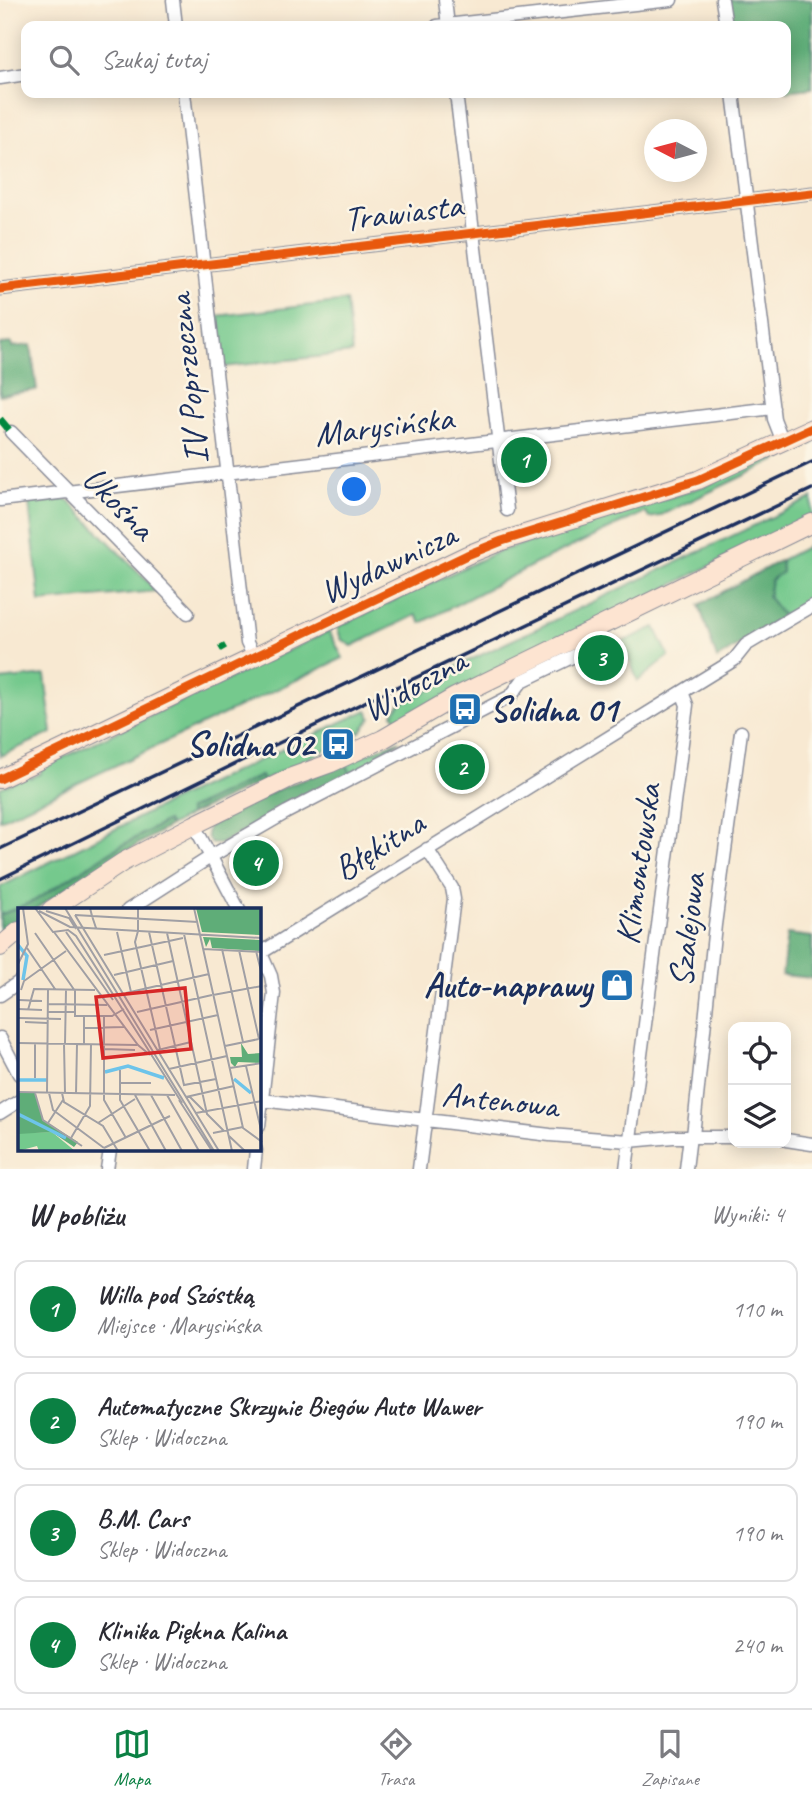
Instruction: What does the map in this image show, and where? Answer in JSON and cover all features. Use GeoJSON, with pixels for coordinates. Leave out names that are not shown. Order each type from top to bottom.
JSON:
{"type":"FeatureCollection","features":[{"type":"Feature","properties":{"kind":"main road","name":"Wydawnicza"},"geometry":{"type":"LineString","coordinates":[[0,779],[477,551],[688,483],[812,428]]}},
{"type":"Feature","properties":{"kind":"main road","name":"Widoczna"},"geometry":{"type":"LineString","coordinates":[[54,908],[122,862],[194,825],[292,778],[383,739],[455,697],[812,523]]}},
{"type":"Feature","properties":{"kind":"main road"},"geometry":{"type":"LineString","coordinates":[[0,947],[18,933]]}},
{"type":"Feature","properties":{"kind":"street"},"geometry":{"type":"LineString","coordinates":[[173,0],[175,21]]}},
{"type":"Feature","properties":{"kind":"street"},"geometry":{"type":"LineString","coordinates":[[445,0],[445,21]]}},
{"type":"Feature","properties":{"kind":"street"},"geometry":{"type":"LineString","coordinates":[[488,21],[671,0]]}},
{"type":"Feature","properties":{"kind":"street"},"geometry":{"type":"LineString","coordinates":[[722,0],[725,21]]}},
{"type":"Feature","properties":{"kind":"street"},"geometry":{"type":"LineString","coordinates":[[0,78],[21,75]]}},
{"type":"Feature","properties":{"kind":"street","name":"IV Poprzeczna"},"geometry":{"type":"LineString","coordinates":[[185,98],[247,643],[254,657]]}},
{"type":"Feature","properties":{"kind":"street"},"geometry":{"type":"LineString","coordinates":[[457,98],[507,510]]}},
{"type":"Feature","properties":{"kind":"street"},"geometry":{"type":"LineString","coordinates":[[734,98],[776,427],[783,442]]}},
{"type":"Feature","properties":{"kind":"street","name":"Trawiasta"},"geometry":{"type":"LineString","coordinates":[[0,289],[812,193]]}},
{"type":"Feature","properties":{"kind":"street","name":"Marysińska"},"geometry":{"type":"LineString","coordinates":[[0,500],[774,408]]}},
{"type":"Feature","properties":{"kind":"street","name":"Ukośna"},"geometry":{"type":"LineString","coordinates":[[11,432],[188,613]]}},
{"type":"Feature","properties":{"kind":"street","name":"Błękitna"},"geometry":{"type":"LineString","coordinates":[[261,951],[734,660],[746,645],[812,606]]}},
{"type":"Feature","properties":{"kind":"street","name":"Widoczna"},"geometry":{"type":"LineString","coordinates":[[131,908],[211,856],[287,812],[511,696],[522,681],[578,654]]}},
{"type":"Feature","properties":{"kind":"street","name":"Klimontowska"},"geometry":{"type":"LineString","coordinates":[[626,1169],[687,705],[682,692]]}},
{"type":"Feature","properties":{"kind":"street","name":"Szalejowa"},"geometry":{"type":"LineString","coordinates":[[686,1169],[741,732]]}},
{"type":"Feature","properties":{"kind":"street"},"geometry":{"type":"LineString","coordinates":[[194,825],[238,908]]}},
{"type":"Feature","properties":{"kind":"street"},"geometry":{"type":"LineString","coordinates":[[419,1169],[454,899],[452,888],[427,849]]}},
{"type":"Feature","properties":{"kind":"street"},"geometry":{"type":"LineString","coordinates":[[261,954],[271,976],[274,993],[261,1109]]}},
{"type":"Feature","properties":{"kind":"street"},"geometry":{"type":"LineString","coordinates":[[0,995],[18,983]]}},
{"type":"Feature","properties":{"kind":"street"},"geometry":{"type":"LineString","coordinates":[[0,1038],[18,1072]]}},
{"type":"Feature","properties":{"kind":"street","name":"Antenowa"},"geometry":{"type":"LineString","coordinates":[[262,1100],[550,1135],[629,1141],[691,1136],[728,1137]]}},
{"type":"Feature","properties":{"kind":"street"},"geometry":{"type":"LineString","coordinates":[[0,1113],[18,1102]]}},
{"type":"Feature","properties":{"kind":"street"},"geometry":{"type":"LineString","coordinates":[[791,1141],[812,1144]]}},
{"type":"Feature","properties":{"kind":"green space"},"geometry":{"type":"Polygon","coordinates":[[[729,0],[812,0],[812,88],[791,90],[791,21],[729,21],[729,0]]]}},
{"type":"Feature","properties":{"kind":"green space"},"geometry":{"type":"Polygon","coordinates":[[[346,301],[352,353],[223,367],[217,316],[346,301]]]}},
{"type":"Feature","properties":{"kind":"green space"},"geometry":{"type":"Polygon","coordinates":[[[12,343],[12,347],[31,345],[37,390],[0,395],[0,344],[12,343]]]}},
{"type":"Feature","properties":{"kind":"green space"},"geometry":{"type":"Polygon","coordinates":[[[812,436],[812,443],[659,516],[649,518],[645,512],[533,565],[421,623],[416,615],[352,646],[341,639],[337,627],[497,552],[708,485],[812,436]]]}},
{"type":"Feature","properties":{"kind":"green space"},"geometry":{"type":"Polygon","coordinates":[[[812,498],[812,515],[398,722],[393,714],[400,704],[448,681],[445,672],[812,498]]]}},
{"type":"Feature","properties":{"kind":"green space"},"geometry":{"type":"Polygon","coordinates":[[[67,499],[157,591],[40,602],[29,503],[67,499]]]}},
{"type":"Feature","properties":{"kind":"green space"},"geometry":{"type":"Polygon","coordinates":[[[812,544],[812,602],[783,616],[768,597],[771,580],[782,572],[781,560],[812,544]]]}},
{"type":"Feature","properties":{"kind":"green space"},"geometry":{"type":"Polygon","coordinates":[[[781,560],[782,572],[771,580],[768,597],[783,616],[717,659],[699,605],[781,560]]]}},
{"type":"Feature","properties":{"kind":"green space"},"geometry":{"type":"Polygon","coordinates":[[[655,627],[669,656],[638,681],[622,642],[655,627]]]}},
{"type":"Feature","properties":{"kind":"green space"},"geometry":{"type":"Polygon","coordinates":[[[329,631],[343,658],[0,820],[0,788],[27,775],[30,778],[41,773],[41,768],[329,631]]]}},
{"type":"Feature","properties":{"kind":"green space"},"geometry":{"type":"Polygon","coordinates":[[[45,675],[52,733],[0,756],[0,680],[45,675]]]}},
{"type":"Feature","properties":{"kind":"green space"},"geometry":{"type":"Polygon","coordinates":[[[367,710],[371,718],[361,731],[353,736],[263,781],[260,776],[189,810],[190,815],[170,826],[167,821],[115,849],[34,901],[0,915],[0,887],[165,804],[367,710]]]}},
{"type":"Feature","properties":{"kind":"green space"},"geometry":{"type":"Polygon","coordinates":[[[398,741],[386,750],[388,755],[351,774],[346,763],[398,741]]]}},
{"type":"Feature","properties":{"kind":"green space"},"geometry":{"type":"Polygon","coordinates":[[[346,763],[351,774],[220,844],[212,844],[209,840],[208,827],[274,791],[346,763]]]}},
{"type":"Feature","properties":{"kind":"green space"},"geometry":{"type":"Polygon","coordinates":[[[261,776],[263,781],[190,815],[188,810],[261,776]]]}},
{"type":"Feature","properties":{"kind":"green space"},"geometry":{"type":"Polygon","coordinates":[[[167,821],[170,826],[90,872],[37,908],[18,908],[18,921],[2,931],[0,929],[0,915],[34,901],[115,849],[167,821]]]}},
{"type":"Feature","properties":{"kind":"green space"},"geometry":{"type":"Polygon","coordinates":[[[787,934],[812,937],[812,978],[782,975],[787,934]]]}},
{"type":"Feature","properties":{"kind":"railway"},"geometry":{"type":"LineString","coordinates":[[0,849],[812,462]]}},
{"type":"Feature","properties":{"kind":"railway"},"geometry":{"type":"LineString","coordinates":[[0,879],[812,489]]}},
{"type":"Feature","properties":{"kind":"marked path"},"geometry":{"type":"LineString","coordinates":[[0,419],[11,432]]}},
{"type":"Feature","properties":{"kind":"marked path"},"geometry":{"type":"LineString","coordinates":[[221,645],[224,650]]}},
{"type":"Feature","properties":{"kind":"cycle path"},"geometry":{"type":"LineString","coordinates":[[0,289],[812,193]]}},
{"type":"Feature","properties":{"kind":"cycle path"},"geometry":{"type":"LineString","coordinates":[[0,779],[467,555],[502,541],[698,480],[812,428]]}},
{"type":"Feature","properties":{"kind":"place","name":"Willa pod Szóstką"},"geometry":{"type":"Point","coordinates":[524,460]}},
{"type":"Feature","properties":{"kind":"place","name":"B.M. Cars"},"geometry":{"type":"Point","coordinates":[601,658]}},
{"type":"Feature","properties":{"kind":"place","name":"Solidna 01"},"geometry":{"type":"Point","coordinates":[465,709]}},
{"type":"Feature","properties":{"kind":"place","name":"Solidna 02"},"geometry":{"type":"Point","coordinates":[338,744]}},
{"type":"Feature","properties":{"kind":"place","name":"Automatyczne Skrzynie Biegów Auto Wawer"},"geometry":{"type":"Point","coordinates":[462,767]}},
{"type":"Feature","properties":{"kind":"place","name":"Klinika Piękna Kalina"},"geometry":{"type":"Point","coordinates":[256,863]}},
{"type":"Feature","properties":{"kind":"place","name":"Auto-naprawy"},"geometry":{"type":"Point","coordinates":[617,985]}}]}
